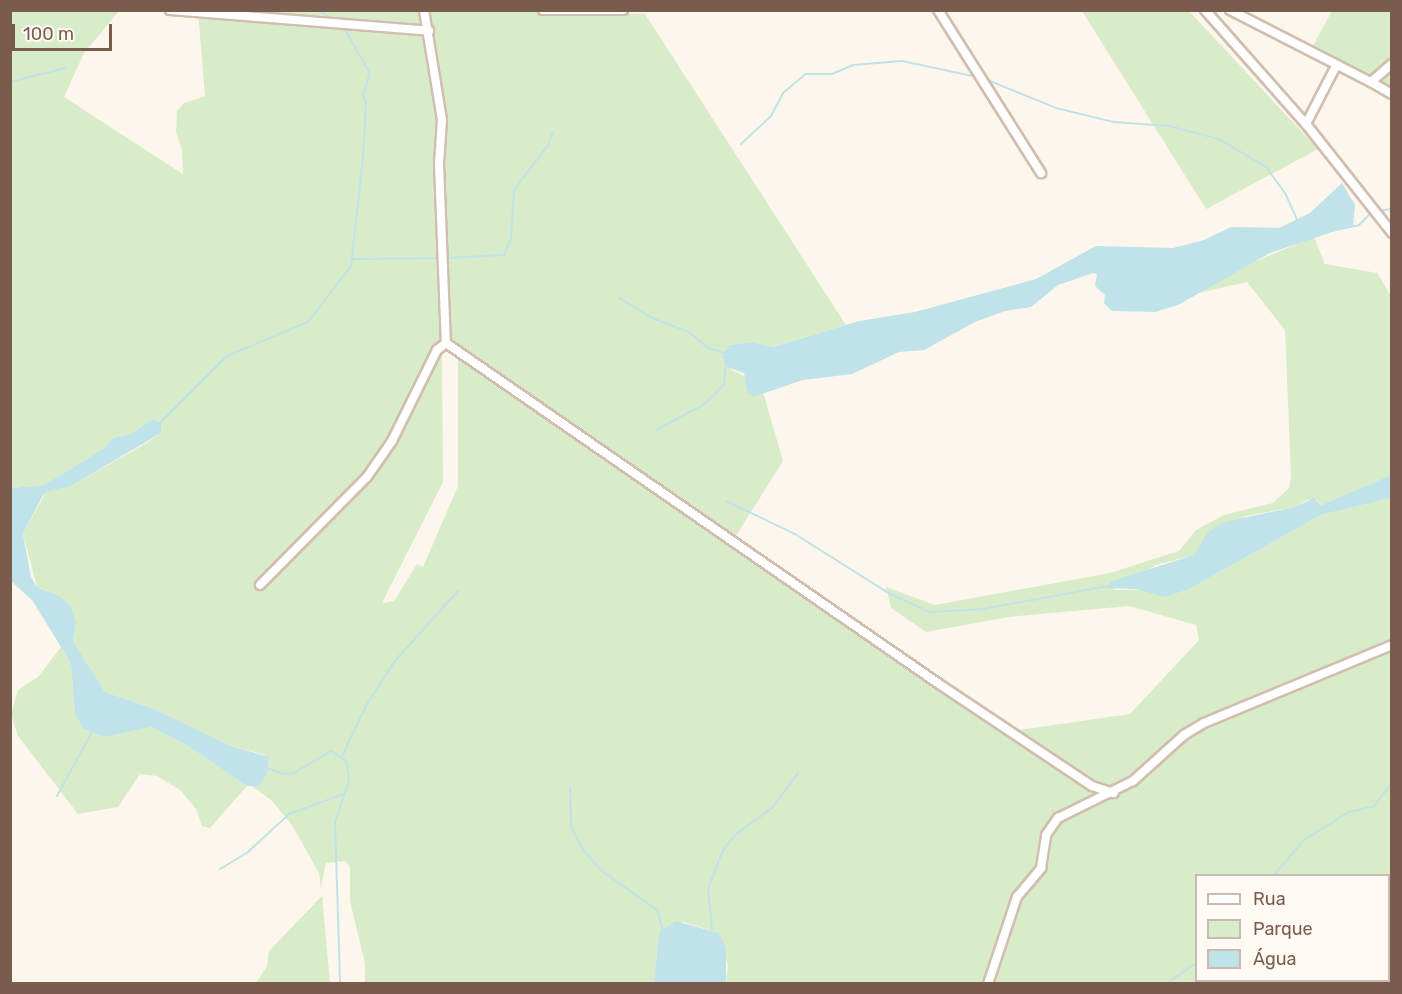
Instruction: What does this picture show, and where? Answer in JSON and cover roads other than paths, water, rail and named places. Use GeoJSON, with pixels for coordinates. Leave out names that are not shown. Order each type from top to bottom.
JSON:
{"type":"FeatureCollection","features":[{"type":"Feature","properties":{"kind":"street"},"geometry":{"type":"LineString","coordinates":[[170,10],[429,31]]}},
{"type":"Feature","properties":{"kind":"street"},"geometry":{"type":"LineString","coordinates":[[424,10],[442,120],[439,174],[446,343]]}},
{"type":"Feature","properties":{"kind":"street"},"geometry":{"type":"LineString","coordinates":[[543,10],[623,10]]}},
{"type":"Feature","properties":{"kind":"street"},"geometry":{"type":"LineString","coordinates":[[938,10],[1041,173]]}},
{"type":"Feature","properties":{"kind":"street"},"geometry":{"type":"LineString","coordinates":[[1205,10],[1306,124],[1392,233]]}},
{"type":"Feature","properties":{"kind":"street"},"geometry":{"type":"LineString","coordinates":[[1230,10],[1392,94]]}},
{"type":"Feature","properties":{"kind":"street"},"geometry":{"type":"LineString","coordinates":[[1371,82],[1392,64]]}},
{"type":"Feature","properties":{"kind":"street"},"geometry":{"type":"LineString","coordinates":[[1306,124],[1336,66]]}},
{"type":"Feature","properties":{"kind":"street"},"geometry":{"type":"LineString","coordinates":[[260,585],[374,468],[392,441],[437,350],[446,343]]}},
{"type":"Feature","properties":{"kind":"street"},"geometry":{"type":"LineString","coordinates":[[446,343],[939,684],[1092,786],[1114,793]]}},
{"type":"Feature","properties":{"kind":"street"},"geometry":{"type":"LineString","coordinates":[[988,984],[1017,897],[1041,868],[1051,824],[1114,793],[1204,723],[1392,645]]}},
{"type":"Feature","properties":{"kind":"water"},"geometry":{"type":"Polygon","coordinates":[[[1342,183],[1355,205],[1353,225],[1270,253],[1178,305],[1155,312],[1112,311],[1104,303],[1105,295],[1095,286],[1097,274],[1093,273],[1058,285],[1031,307],[1005,311],[975,322],[924,350],[899,352],[852,374],[803,380],[753,397],[748,394],[744,373],[727,367],[722,356],[729,345],[751,342],[773,347],[859,321],[915,312],[1036,279],[1096,246],[1173,248],[1204,240],[1231,227],[1279,228],[1310,213],[1342,183]]]}},
{"type":"Feature","properties":{"kind":"water"},"geometry":{"type":"Polygon","coordinates":[[[153,419],[161,423],[161,433],[71,486],[46,492],[42,497],[23,534],[31,577],[37,587],[61,597],[71,607],[76,623],[73,641],[105,692],[152,708],[231,746],[269,757],[267,773],[258,787],[247,786],[188,746],[151,727],[105,737],[84,729],[75,715],[71,665],[32,600],[11,581],[11,488],[44,485],[103,449],[113,438],[131,434],[153,419]]]}},
{"type":"Feature","properties":{"kind":"water"},"geometry":{"type":"Polygon","coordinates":[[[1391,475],[1391,498],[1321,515],[1189,589],[1164,597],[1137,589],[1106,588],[1112,581],[1194,555],[1207,533],[1224,522],[1295,507],[1314,498],[1321,505],[1391,475]]]}},
{"type":"Feature","properties":{"kind":"water"},"geometry":{"type":"Polygon","coordinates":[[[676,921],[719,933],[726,948],[726,983],[654,983],[659,932],[676,921]]]}},
{"type":"Feature","properties":{"kind":"waterway"},"geometry":{"type":"LineString","coordinates":[[318,10],[334,20]]}},
{"type":"Feature","properties":{"kind":"waterway"},"geometry":{"type":"LineString","coordinates":[[160,423],[227,356],[308,322],[351,266],[363,158],[366,105],[363,94],[370,74],[344,27]]}},
{"type":"Feature","properties":{"kind":"waterway"},"geometry":{"type":"LineString","coordinates":[[741,144],[771,116],[783,93],[806,74],[832,74],[853,65],[902,61],[977,77]]}},
{"type":"Feature","properties":{"kind":"waterway"},"geometry":{"type":"LineString","coordinates":[[10,82],[65,68]]}},
{"type":"Feature","properties":{"kind":"waterway"},"geometry":{"type":"LineString","coordinates":[[985,79],[1056,108],[1114,122],[1169,126],[1219,139],[1266,167],[1286,195],[1297,220]]}},
{"type":"Feature","properties":{"kind":"waterway"},"geometry":{"type":"LineString","coordinates":[[445,258],[504,255],[511,238],[514,190],[548,145],[553,132]]}},
{"type":"Feature","properties":{"kind":"waterway"},"geometry":{"type":"LineString","coordinates":[[1377,211],[1392,209]]}},
{"type":"Feature","properties":{"kind":"waterway"},"geometry":{"type":"LineString","coordinates":[[1322,233],[1359,225],[1372,212]]}},
{"type":"Feature","properties":{"kind":"waterway"},"geometry":{"type":"LineString","coordinates":[[353,259],[440,258]]}},
{"type":"Feature","properties":{"kind":"waterway"},"geometry":{"type":"LineString","coordinates":[[619,298],[652,318],[689,332],[708,348],[725,353]]}},
{"type":"Feature","properties":{"kind":"waterway"},"geometry":{"type":"LineString","coordinates":[[656,430],[703,405],[715,394],[724,384],[726,362]]}},
{"type":"Feature","properties":{"kind":"waterway"},"geometry":{"type":"LineString","coordinates":[[726,501],[795,534],[885,591],[929,612],[983,609],[1108,586]]}},
{"type":"Feature","properties":{"kind":"waterway"},"geometry":{"type":"LineString","coordinates":[[342,756],[366,706],[394,662],[458,591]]}},
{"type":"Feature","properties":{"kind":"waterway"},"geometry":{"type":"LineString","coordinates":[[57,796],[93,730]]}},
{"type":"Feature","properties":{"kind":"waterway"},"geometry":{"type":"LineString","coordinates":[[267,768],[283,774],[294,773],[331,751],[346,761],[349,780],[335,822],[340,984]]}},
{"type":"Feature","properties":{"kind":"waterway"},"geometry":{"type":"LineString","coordinates":[[712,930],[708,889],[723,850],[735,835],[772,808],[798,773]]}},
{"type":"Feature","properties":{"kind":"waterway"},"geometry":{"type":"LineString","coordinates":[[1275,874],[1304,840],[1349,812],[1374,806],[1392,783]]}},
{"type":"Feature","properties":{"kind":"waterway"},"geometry":{"type":"LineString","coordinates":[[570,789],[571,827],[583,850],[602,871],[658,911],[662,930]]}},
{"type":"Feature","properties":{"kind":"waterway"},"geometry":{"type":"LineString","coordinates":[[220,869],[248,852],[289,814],[344,794]]}},
{"type":"Feature","properties":{"kind":"waterway"},"geometry":{"type":"LineString","coordinates":[[1166,984],[1195,964]]}}]}
